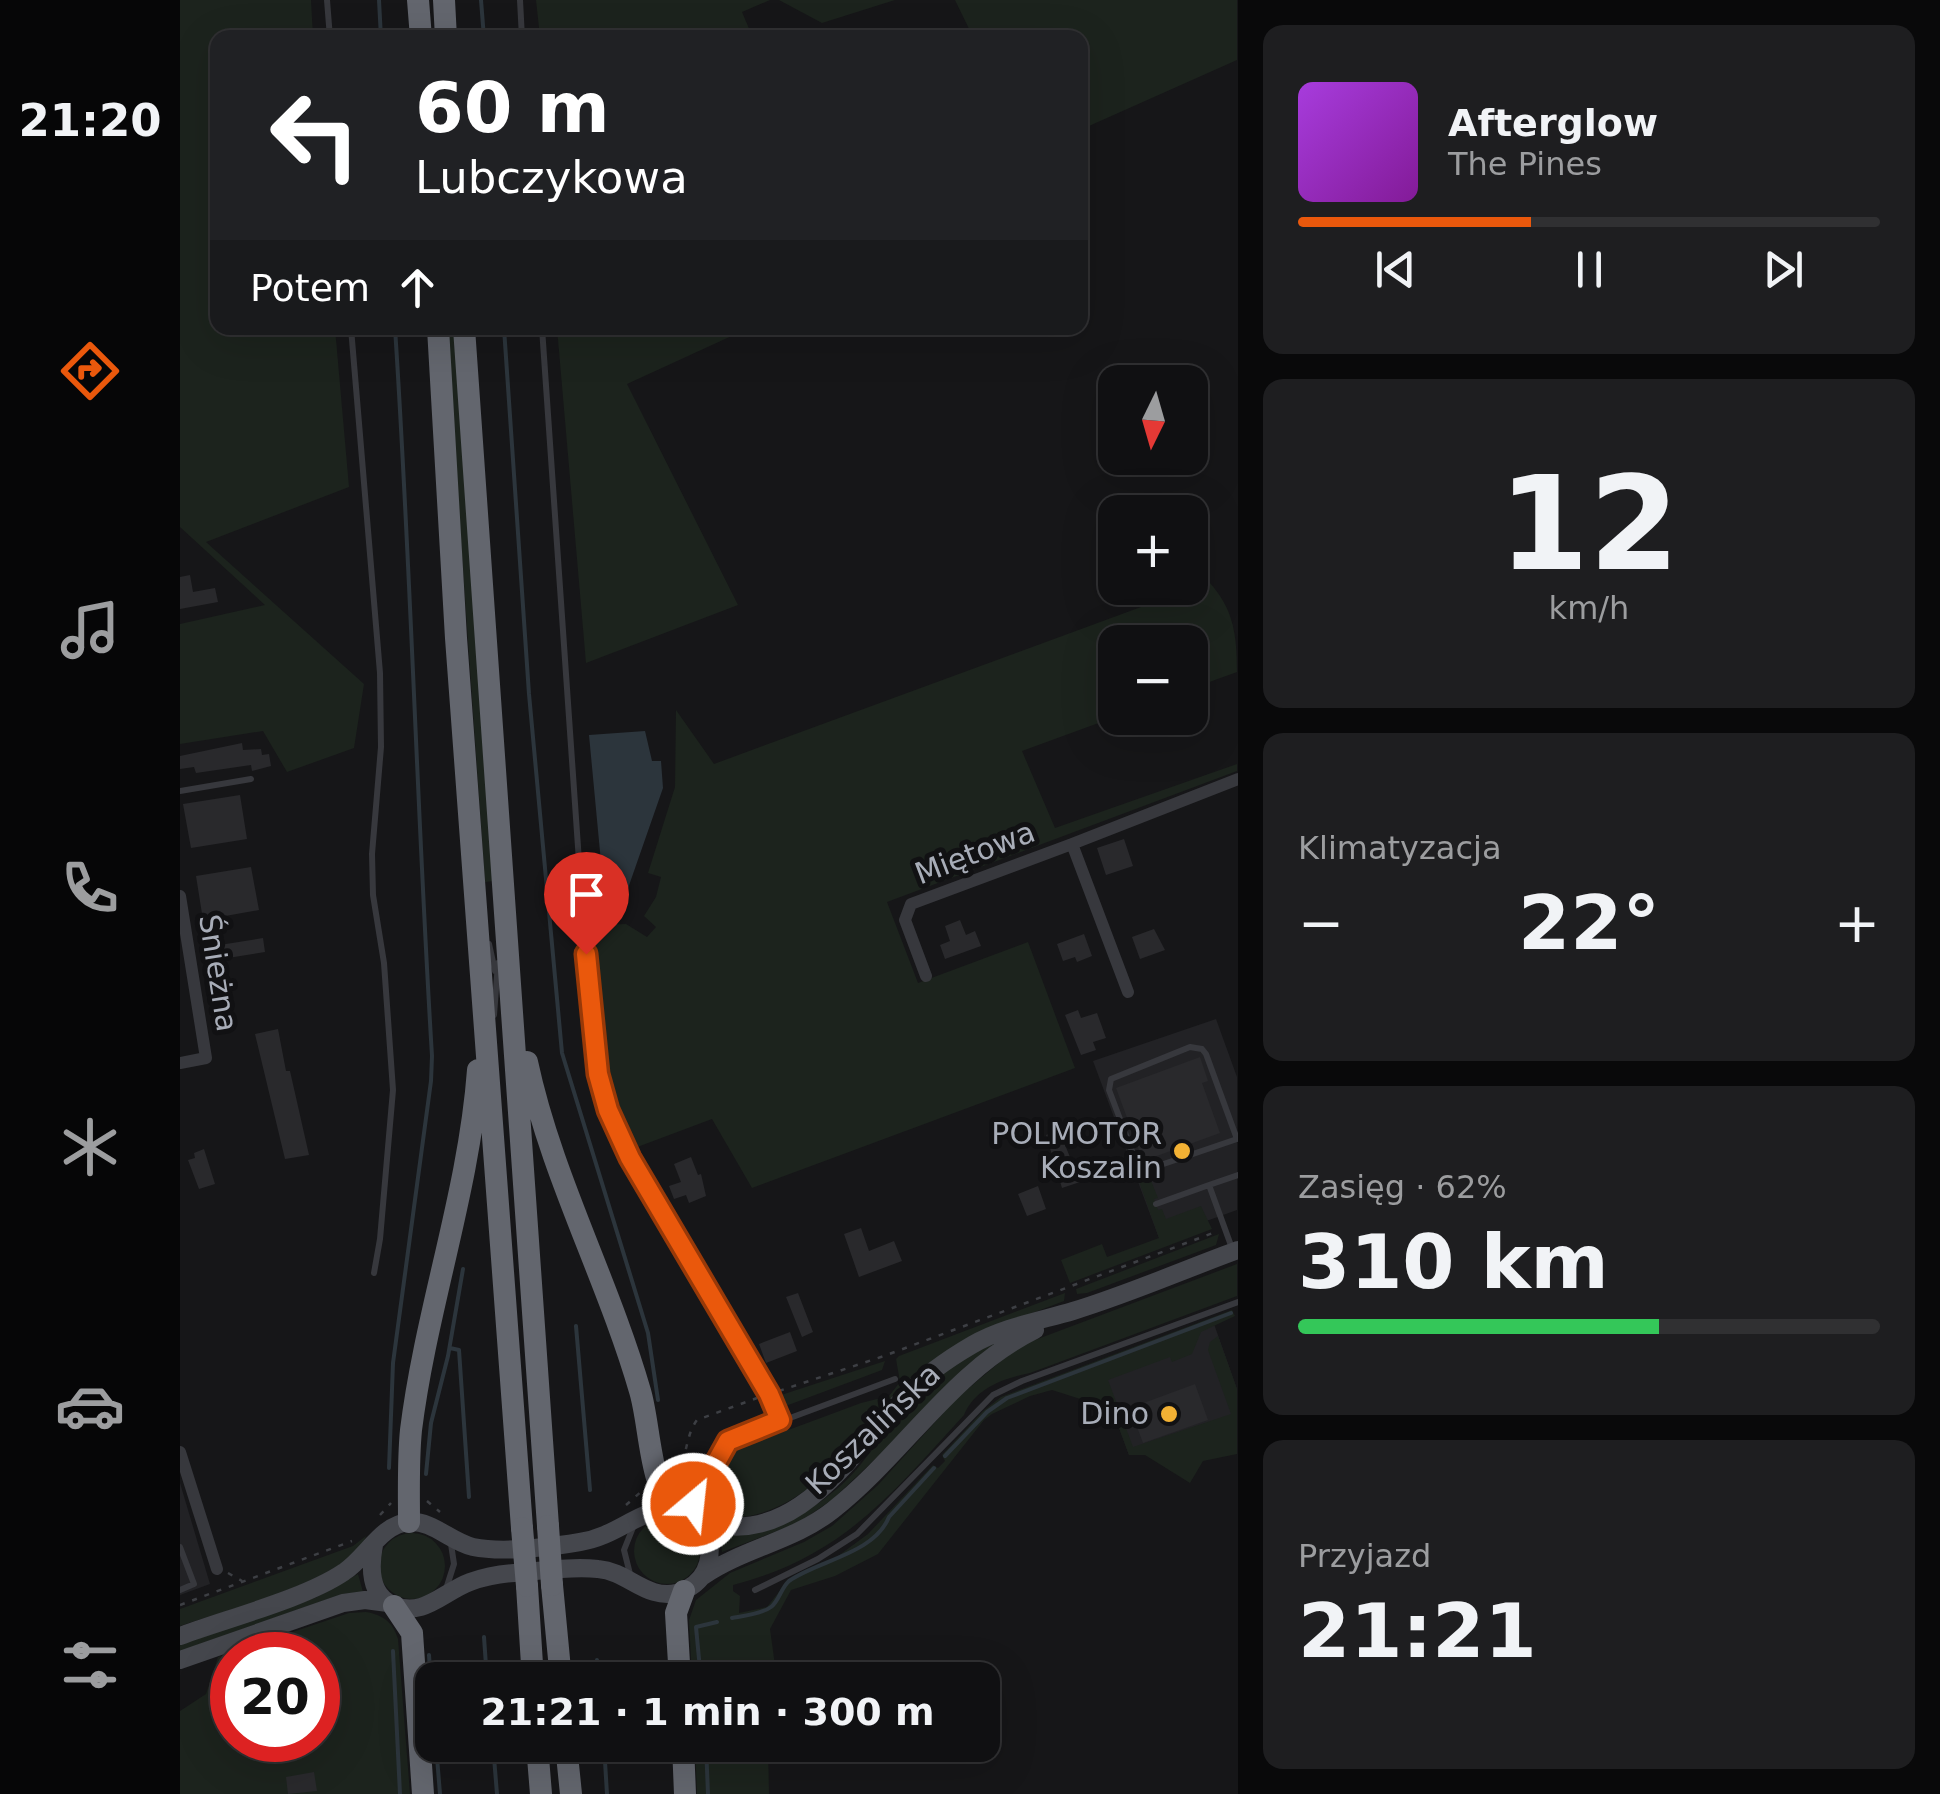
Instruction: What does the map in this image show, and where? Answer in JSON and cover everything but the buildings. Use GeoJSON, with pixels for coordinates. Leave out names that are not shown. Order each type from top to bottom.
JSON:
{"type":"FeatureCollection","features":[{"type":"Feature","properties":{"kind":"highway"},"geometry":{"type":"LineString","coordinates":[[418,0],[420,30]]}},
{"type":"Feature","properties":{"kind":"highway"},"geometry":{"type":"LineString","coordinates":[[444,0],[446,30]]}},
{"type":"Feature","properties":{"kind":"highway"},"geometry":{"type":"LineString","coordinates":[[438,335],[456,638],[477,889],[516,1071],[559,1662]]}},
{"type":"Feature","properties":{"kind":"highway"},"geometry":{"type":"LineString","coordinates":[[464,335],[503,876],[490,1072],[532,1662]]}},
{"type":"Feature","properties":{"kind":"highway"},"geometry":{"type":"LineString","coordinates":[[497,977],[534,1094],[631,1360],[644,1404],[658,1484],[687,1514]]}},
{"type":"Feature","properties":{"kind":"highway"},"geometry":{"type":"LineString","coordinates":[[409,1522],[411,1434],[421,1365],[497,977]]}},
{"type":"Feature","properties":{"kind":"highway"},"geometry":{"type":"LineString","coordinates":[[679,1662],[676,1613],[693,1583]]}},
{"type":"Feature","properties":{"kind":"highway"},"geometry":{"type":"LineString","coordinates":[[391,1604],[412,1633],[423,1794]]}},
{"type":"Feature","properties":{"kind":"highway"},"geometry":{"type":"LineString","coordinates":[[538,1762],[541,1794]]}},
{"type":"Feature","properties":{"kind":"highway"},"geometry":{"type":"LineString","coordinates":[[568,1762],[571,1794]]}},
{"type":"Feature","properties":{"kind":"highway"},"geometry":{"type":"LineString","coordinates":[[683,1762],[684,1794]]}},
{"type":"Feature","properties":{"kind":"main road","name":"Koszalińska"},"geometry":{"type":"LineString","coordinates":[[687,1514],[734,1526],[783,1515],[837,1476],[905,1396],[949,1359],[992,1335],[1076,1310],[1235,1251]]}},
{"type":"Feature","properties":{"kind":"main road","name":"Koszalińska"},"geometry":{"type":"LineString","coordinates":[[693,1583],[724,1562],[800,1531],[832,1511],[983,1362],[1076,1310]]}},
{"type":"Feature","properties":{"kind":"main road"},"geometry":{"type":"LineString","coordinates":[[180,1636],[342,1574],[366,1542],[409,1522],[447,1528],[485,1548],[576,1543],[612,1534],[652,1511],[687,1514],[708,1534],[710,1544],[693,1583],[658,1594],[636,1581],[598,1569],[512,1573],[468,1583],[418,1609],[365,1600],[343,1603],[180,1660]]}},
{"type":"Feature","properties":{"kind":"main road"},"geometry":{"type":"LineString","coordinates":[[366,1542],[378,1593],[391,1604]]}},
{"type":"Feature","properties":{"kind":"street","name":"Miętowa"},"geometry":{"type":"LineString","coordinates":[[926,976],[905,920],[911,904],[1238,779]]}},
{"type":"Feature","properties":{"kind":"street","name":"Miętowa"},"geometry":{"type":"LineString","coordinates":[[1072,844],[1128,992]]}},
{"type":"Feature","properties":{"kind":"street","name":"Śnieżna"},"geometry":{"type":"LineString","coordinates":[[180,896],[206,1058],[180,1063]]}},
{"type":"Feature","properties":{"kind":"street"},"geometry":{"type":"LineString","coordinates":[[181,1462],[217,1570]]}},
{"type":"Feature","properties":{"kind":"lane"},"geometry":{"type":"LineString","coordinates":[[327,0],[329,30]]}},
{"type":"Feature","properties":{"kind":"lane"},"geometry":{"type":"LineString","coordinates":[[520,0],[522,30]]}},
{"type":"Feature","properties":{"kind":"lane"},"geometry":{"type":"LineString","coordinates":[[352,335],[380,673],[381,747],[372,854],[373,894],[384,963],[394,1090],[374,1273]]}},
{"type":"Feature","properties":{"kind":"lane"},"geometry":{"type":"LineString","coordinates":[[543,335],[598,1074],[608,1110],[630,1158],[769,1394],[780,1420]]}},
{"type":"Feature","properties":{"kind":"lane"},"geometry":{"type":"LineString","coordinates":[[180,791],[251,780]]}},
{"type":"Feature","properties":{"kind":"lane"},"geometry":{"type":"LineString","coordinates":[[1190,1047],[1202,1049],[1238,1139],[1140,1172],[1110,1090],[1111,1078],[1190,1047]]}},
{"type":"Feature","properties":{"kind":"lane"},"geometry":{"type":"LineString","coordinates":[[1156,1204],[1238,1175]]}},
{"type":"Feature","properties":{"kind":"lane"},"geometry":{"type":"LineString","coordinates":[[1209,1186],[1235,1251]]}},
{"type":"Feature","properties":{"kind":"lane"},"geometry":{"type":"LineString","coordinates":[[754,1590],[818,1559],[858,1534],[993,1395],[1238,1302]]}},
{"type":"Feature","properties":{"kind":"lane"},"geometry":{"type":"LineString","coordinates":[[687,1514],[728,1441],[896,1379]]}},
{"type":"Feature","properties":{"kind":"lane"},"geometry":{"type":"LineString","coordinates":[[636,1581],[626,1566],[624,1553],[625,1542],[638,1520]]}},
{"type":"Feature","properties":{"kind":"lane"},"geometry":{"type":"LineString","coordinates":[[440,1598],[454,1564],[447,1528]]}},
{"type":"Feature","properties":{"kind":"lane"},"geometry":{"type":"LineString","coordinates":[[180,1547],[194,1584],[180,1590]]}},
{"type":"Feature","properties":{"kind":"path"},"geometry":{"type":"LineString","coordinates":[[615,1514],[640,1492],[672,1478],[684,1463],[692,1426],[697,1420],[888,1355],[1225,1228]]}},
{"type":"Feature","properties":{"kind":"path"},"geometry":{"type":"LineString","coordinates":[[379,1516],[394,1500],[428,1500],[447,1528]]}},
{"type":"Feature","properties":{"kind":"path"},"geometry":{"type":"LineString","coordinates":[[180,1605],[366,1542]]}},
{"type":"Feature","properties":{"kind":"shaded area"},"geometry":{"type":"Polygon","coordinates":[[[180,0],[311,0],[313,30],[210,30],[210,335],[336,335],[349,487],[206,542],[364,684],[354,748],[287,772],[263,731],[180,744],[180,624],[265,605],[180,527],[180,0]]]}},
{"type":"Feature","properties":{"kind":"shaded area"},"geometry":{"type":"Polygon","coordinates":[[[536,0],[770,0],[742,12],[750,30],[539,30],[536,0]]]}},
{"type":"Feature","properties":{"kind":"shaded area"},"geometry":{"type":"Polygon","coordinates":[[[779,0],[895,0],[822,23],[779,0]]]}},
{"type":"Feature","properties":{"kind":"shaded area"},"geometry":{"type":"Polygon","coordinates":[[[955,0],[1237,0],[1237,60],[1088,126],[1088,30],[970,30],[955,0]]]}},
{"type":"Feature","properties":{"kind":"shaded area"},"geometry":{"type":"Polygon","coordinates":[[[446,335],[455,335],[494,881],[485,882],[446,335]]]}},
{"type":"Feature","properties":{"kind":"shaded area"},"geometry":{"type":"Polygon","coordinates":[[[558,335],[734,335],[627,384],[738,605],[586,663],[558,335]]]}},
{"type":"Feature","properties":{"kind":"shaded area"},"geometry":{"type":"Polygon","coordinates":[[[1208,582],[1224,602],[1232,624],[1237,672],[1208,682],[1208,625],[1098,625],[1098,723],[1022,751],[1055,828],[1237,764],[1237,771],[887,902],[918,983],[1028,942],[1075,1068],[752,1188],[712,1119],[632,1149],[609,1069],[593,932],[600,925],[626,924],[647,937],[656,927],[644,916],[656,897],[661,877],[648,873],[675,787],[676,710],[714,764],[1146,605],[1208,605],[1208,582]]]}},
{"type":"Feature","properties":{"kind":"shaded area"},"geometry":{"type":"Polygon","coordinates":[[[645,731],[652,761],[661,761],[663,788],[626,894],[604,894],[589,735],[645,731]]]}},
{"type":"Feature","properties":{"kind":"shaded area","name":"POLMOTOR Koszalin"},"geometry":{"type":"Polygon","coordinates":[[[1216,1019],[1237,1077],[1237,1210],[1159,1238],[1093,1061],[1216,1019]]]}},
{"type":"Feature","properties":{"kind":"shaded area"},"geometry":{"type":"Polygon","coordinates":[[[1107,1091],[1139,1177],[1150,1178],[1158,1210],[1162,1209],[1166,1219],[1201,1206],[1212,1229],[1070,1283],[1061,1260],[1102,1244],[1107,1257],[1159,1238],[1107,1091]]]}},
{"type":"Feature","properties":{"kind":"shaded area"},"geometry":{"type":"Polygon","coordinates":[[[1219,1234],[1216,1245],[1077,1294],[1076,1289],[1219,1234]]]}},
{"type":"Feature","properties":{"kind":"shaded area"},"geometry":{"type":"Polygon","coordinates":[[[1237,1264],[1237,1296],[1001,1381],[983,1391],[913,1471],[835,1540],[771,1573],[733,1585],[733,1591],[740,1596],[739,1613],[767,1607],[789,1579],[838,1556],[868,1534],[933,1465],[938,1468],[945,1461],[942,1455],[1001,1397],[1232,1310],[1235,1316],[1201,1332],[1192,1354],[1172,1362],[1170,1357],[1108,1380],[1133,1447],[1231,1414],[1208,1350],[1210,1342],[1218,1336],[1237,1389],[1237,1454],[1203,1461],[1190,1483],[1145,1455],[1129,1455],[1112,1409],[1052,1390],[1030,1396],[984,1420],[878,1554],[835,1576],[791,1590],[770,1629],[775,1662],[691,1662],[689,1620],[696,1600],[730,1573],[832,1526],[878,1485],[957,1398],[1019,1346],[1237,1264]]]}},
{"type":"Feature","properties":{"kind":"shaded area"},"geometry":{"type":"Polygon","coordinates":[[[1065,1293],[1064,1301],[1001,1325],[792,1499],[752,1515],[707,1513],[703,1500],[732,1451],[889,1396],[900,1382],[896,1359],[899,1356],[1065,1293]]]}},
{"type":"Feature","properties":{"kind":"shaded area"},"geometry":{"type":"Polygon","coordinates":[[[1214,1324],[1237,1389],[1237,1416],[1129,1455],[1097,1367],[1214,1324]]]}},
{"type":"Feature","properties":{"kind":"shaded area"},"geometry":{"type":"Polygon","coordinates":[[[998,1342],[833,1499],[798,1523],[722,1552],[720,1535],[779,1524],[832,1493],[861,1464],[913,1397],[947,1369],[998,1342]]]}},
{"type":"Feature","properties":{"kind":"shaded area"},"geometry":{"type":"Polygon","coordinates":[[[885,1361],[882,1370],[783,1407],[775,1397],[885,1361]]]}},
{"type":"Feature","properties":{"kind":"shaded area"},"geometry":{"type":"Polygon","coordinates":[[[180,1483],[210,1584],[180,1595],[180,1483]]]}},
{"type":"Feature","properties":{"kind":"shaded area"},"geometry":{"type":"Polygon","coordinates":[[[667,1518],[680,1520],[690,1528],[698,1538],[698,1564],[690,1574],[680,1582],[667,1584],[654,1582],[644,1574],[636,1564],[634,1551],[636,1538],[644,1528],[654,1520],[667,1518]]]}},
{"type":"Feature","properties":{"kind":"shaded area"},"geometry":{"type":"Polygon","coordinates":[[[412,1533],[425,1535],[435,1543],[443,1553],[443,1579],[435,1589],[425,1597],[412,1599],[399,1597],[389,1589],[381,1579],[379,1566],[381,1553],[389,1543],[399,1535],[412,1533]]]}},
{"type":"Feature","properties":{"kind":"shaded area"},"geometry":{"type":"Polygon","coordinates":[[[366,1536],[357,1551],[313,1579],[180,1626],[180,1609],[353,1546],[366,1536]]]}},
{"type":"Feature","properties":{"kind":"shaded area"},"geometry":{"type":"Polygon","coordinates":[[[358,1574],[363,1592],[342,1594],[234,1632],[217,1632],[317,1597],[358,1574]]]}},
{"type":"Feature","properties":{"kind":"shaded area"},"geometry":{"type":"Polygon","coordinates":[[[366,1612],[382,1617],[393,1628],[398,1639],[410,1794],[180,1794],[180,1711],[206,1694],[210,1682],[210,1762],[340,1762],[340,1632],[292,1632],[349,1613],[366,1612]]]}},
{"type":"Feature","properties":{"kind":"shaded area"},"geometry":{"type":"Polygon","coordinates":[[[210,1634],[210,1640],[180,1651],[180,1645],[210,1634]]]}},
{"type":"Feature","properties":{"kind":"shaded area"},"geometry":{"type":"Polygon","coordinates":[[[696,1762],[768,1762],[769,1794],[697,1794],[696,1762]]]}},
{"type":"Feature","properties":{"kind":"waterway"},"geometry":{"type":"LineString","coordinates":[[379,0],[381,30]]}},
{"type":"Feature","properties":{"kind":"waterway"},"geometry":{"type":"LineString","coordinates":[[481,0],[483,30]]}},
{"type":"Feature","properties":{"kind":"waterway"},"geometry":{"type":"LineString","coordinates":[[389,1468],[393,1363],[432,1056],[395,335]]}},
{"type":"Feature","properties":{"kind":"waterway"},"geometry":{"type":"LineString","coordinates":[[504,335],[529,694],[562,1053],[648,1333],[658,1400]]}},
{"type":"Feature","properties":{"kind":"waterway"},"geometry":{"type":"LineString","coordinates":[[426,1474],[431,1423],[448,1356],[463,1269]]}},
{"type":"Feature","properties":{"kind":"waterway"},"geometry":{"type":"LineString","coordinates":[[945,1456],[987,1412],[1007,1398],[1231,1313]]}},
{"type":"Feature","properties":{"kind":"waterway"},"geometry":{"type":"LineString","coordinates":[[576,1326],[590,1490]]}},
{"type":"Feature","properties":{"kind":"waterway"},"geometry":{"type":"LineString","coordinates":[[450,1348],[459,1350],[469,1497]]}},
{"type":"Feature","properties":{"kind":"waterway"},"geometry":{"type":"LineString","coordinates":[[732,1618],[767,1609],[789,1581],[871,1540],[934,1468]]}},
{"type":"Feature","properties":{"kind":"waterway"},"geometry":{"type":"LineString","coordinates":[[699,1662],[696,1627],[717,1622]]}},
{"type":"Feature","properties":{"kind":"waterway"},"geometry":{"type":"LineString","coordinates":[[484,1637],[486,1662]]}},
{"type":"Feature","properties":{"kind":"waterway"},"geometry":{"type":"LineString","coordinates":[[393,1651],[400,1794]]}},
{"type":"Feature","properties":{"kind":"waterway"},"geometry":{"type":"LineString","coordinates":[[429,1655],[429,1662]]}},
{"type":"Feature","properties":{"kind":"waterway"},"geometry":{"type":"LineString","coordinates":[[437,1762],[440,1794]]}},
{"type":"Feature","properties":{"kind":"waterway"},"geometry":{"type":"LineString","coordinates":[[494,1762],[497,1794]]}},
{"type":"Feature","properties":{"kind":"waterway"},"geometry":{"type":"LineString","coordinates":[[605,1762],[607,1794]]}},
{"type":"Feature","properties":{"kind":"waterway"},"geometry":{"type":"LineString","coordinates":[[707,1762],[708,1794]]}},
{"type":"Feature","properties":{"kind":"place","name":"POLMOTOR Koszalin"},"geometry":{"type":"Point","coordinates":[1182,1151]}},
{"type":"Feature","properties":{"kind":"place","name":"Dino"},"geometry":{"type":"Point","coordinates":[1169,1414]}},
{"type":"Feature","properties":{"kind":"route"},"geometry":{"type":"LineString","coordinates":[[586,954],[598,1074],[608,1110],[630,1158],[769,1394],[780,1420],[728,1441],[693,1504]]}}]}
